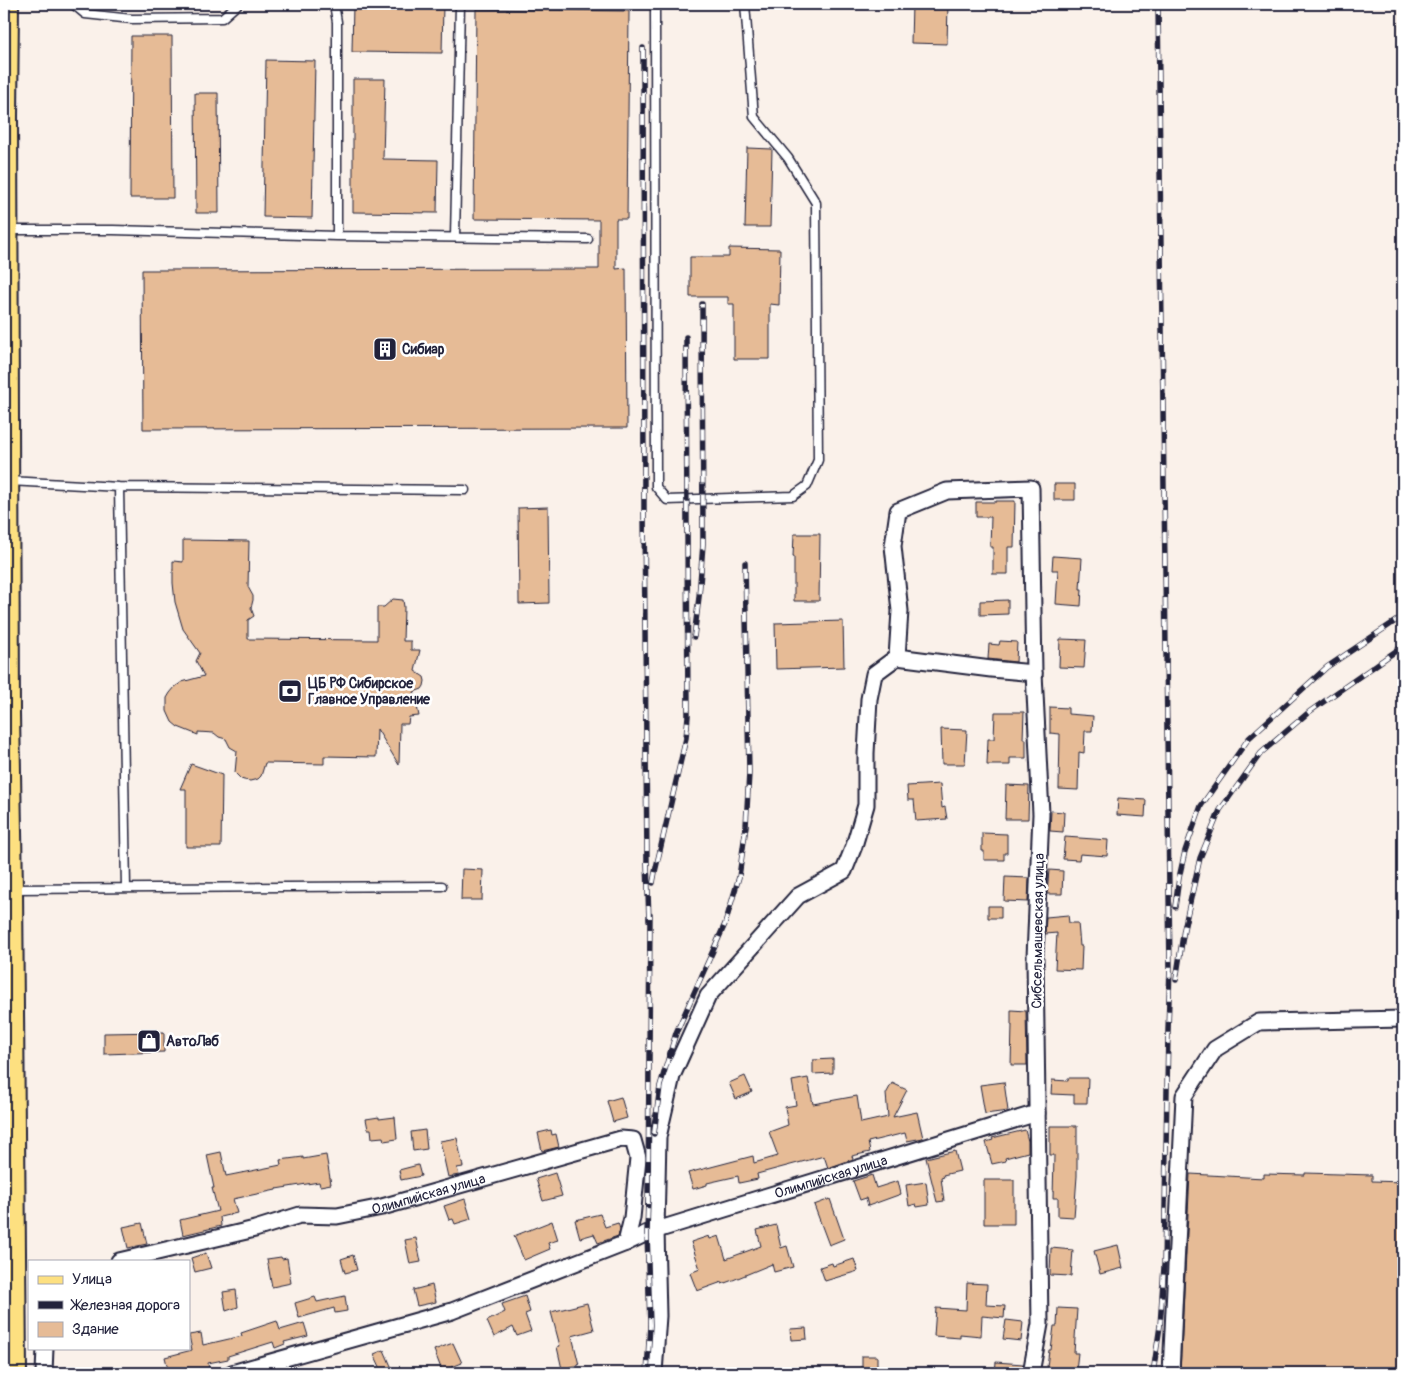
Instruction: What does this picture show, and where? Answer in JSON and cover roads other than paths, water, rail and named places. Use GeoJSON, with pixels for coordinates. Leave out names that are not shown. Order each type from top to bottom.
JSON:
{"type":"FeatureCollection","features":[{"type":"Feature","properties":{"kind":"main road"},"geometry":{"type":"LineString","coordinates":[[6,4],[7,714],[14,1373]]}},
{"type":"Feature","properties":{"kind":"street","name":"Сибсельмашевская улица"},"geometry":{"type":"LineString","coordinates":[[897,657],[900,611],[893,546],[898,512],[947,491],[1031,488],[1034,673],[1042,814],[1035,957],[1040,1324],[1031,1373]]}},
{"type":"Feature","properties":{"kind":"street"},"geometry":{"type":"LineString","coordinates":[[654,1373],[658,1316],[656,1230],[658,1137],[672,1076],[708,996],[798,896],[844,871],[854,846],[866,805],[868,699],[874,674],[897,657],[1034,673]]}},
{"type":"Feature","properties":{"kind":"street"},"geometry":{"type":"LineString","coordinates":[[1170,1373],[1184,1096],[1215,1049],[1259,1022],[1403,1019]]}},
{"type":"Feature","properties":{"kind":"street","name":"Олимпийская улица"},"geometry":{"type":"LineString","coordinates":[[232,1373],[452,1311],[656,1230],[1036,1112]]}},
{"type":"Feature","properties":{"kind":"street","name":"Олимпийская улица"},"geometry":{"type":"LineString","coordinates":[[123,1260],[255,1229],[300,1215],[337,1216],[382,1208],[621,1138],[633,1140],[638,1158],[632,1218],[626,1243]]}},
{"type":"Feature","properties":{"kind":"street"},"geometry":{"type":"LineString","coordinates":[[44,1373],[45,1350]]}},
{"type":"Feature","properties":{"kind":"lane"},"geometry":{"type":"LineString","coordinates":[[73,4],[85,14],[132,20],[222,18],[238,4]]}},
{"type":"Feature","properties":{"kind":"lane"},"geometry":{"type":"LineString","coordinates":[[334,4],[337,22],[337,236]]}},
{"type":"Feature","properties":{"kind":"lane"},"geometry":{"type":"LineString","coordinates":[[455,237],[460,4]]}},
{"type":"Feature","properties":{"kind":"lane"},"geometry":{"type":"LineString","coordinates":[[654,4],[656,487],[667,500],[793,496],[807,486],[818,460],[816,202],[788,158],[754,117],[745,4]]}},
{"type":"Feature","properties":{"kind":"lane"},"geometry":{"type":"LineString","coordinates":[[5,230],[113,230],[337,236],[588,239]]}},
{"type":"Feature","properties":{"kind":"lane"},"geometry":{"type":"LineString","coordinates":[[7,481],[119,487],[465,490]]}},
{"type":"Feature","properties":{"kind":"lane"},"geometry":{"type":"LineString","coordinates":[[119,487],[126,888]]}},
{"type":"Feature","properties":{"kind":"lane"},"geometry":{"type":"LineString","coordinates":[[10,889],[442,886]]}},
{"type":"Feature","properties":{"kind":"railway"},"geometry":{"type":"LineString","coordinates":[[1158,4],[1170,972]]}},
{"type":"Feature","properties":{"kind":"railway"},"geometry":{"type":"LineString","coordinates":[[643,48],[644,509],[649,921]]}},
{"type":"Feature","properties":{"kind":"railway"},"geometry":{"type":"LineString","coordinates":[[694,637],[703,544],[702,304]]}},
{"type":"Feature","properties":{"kind":"railway"},"geometry":{"type":"LineString","coordinates":[[653,883],[686,738],[688,716],[686,337]]}},
{"type":"Feature","properties":{"kind":"railway"},"geometry":{"type":"LineString","coordinates":[[654,1134],[660,1086],[676,1033],[725,924],[739,877],[746,826],[749,773],[745,563]]}},
{"type":"Feature","properties":{"kind":"railway"},"geometry":{"type":"LineString","coordinates":[[1175,907],[1185,851],[1201,806],[1249,738],[1327,667],[1403,616]]}},
{"type":"Feature","properties":{"kind":"railway"},"geometry":{"type":"LineString","coordinates":[[1176,980],[1184,929],[1200,858],[1220,810],[1261,753],[1309,712],[1403,646]]}},
{"type":"Feature","properties":{"kind":"railway"},"geometry":{"type":"LineString","coordinates":[[648,1204],[650,915]]}},
{"type":"Feature","properties":{"kind":"railway"},"geometry":{"type":"LineString","coordinates":[[1153,1373],[1160,1326],[1164,1267],[1170,966]]}},
{"type":"Feature","properties":{"kind":"railway"},"geometry":{"type":"LineString","coordinates":[[647,1373],[650,1325],[647,1233],[648,1198]]}},
{"type":"Feature","properties":{"kind":"place","name":"Сибиар"},"geometry":{"type":"Point","coordinates":[385,349]}},
{"type":"Feature","properties":{"kind":"place","name":"ЦБ РФ Сибирское Главное Управление"},"geometry":{"type":"Point","coordinates":[290,691]}},
{"type":"Feature","properties":{"kind":"place","name":"АвтоЛаб"},"geometry":{"type":"Point","coordinates":[149,1041]}}]}
